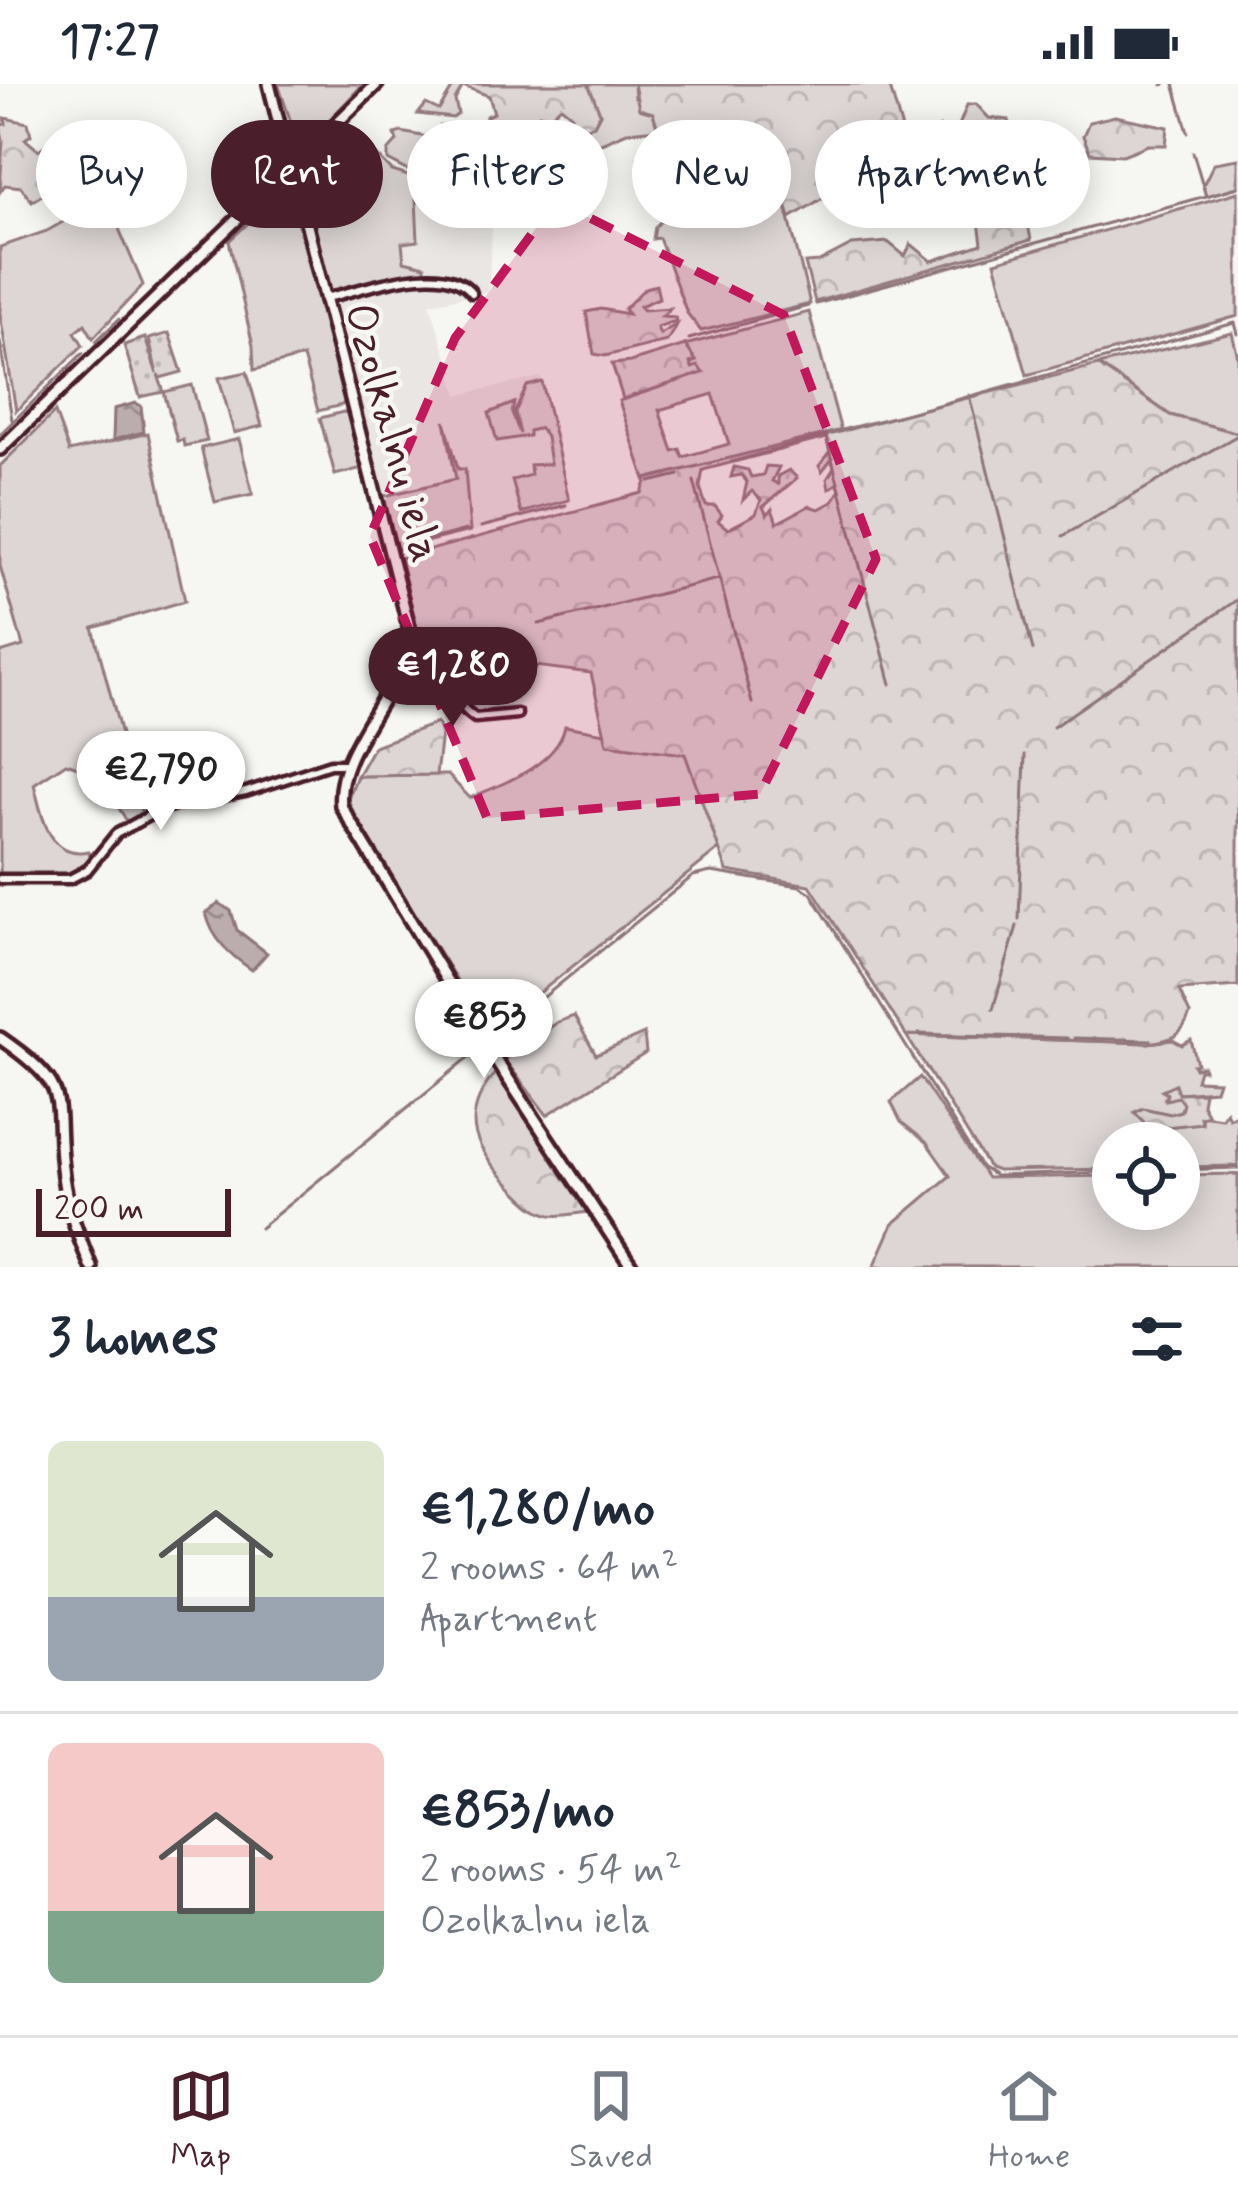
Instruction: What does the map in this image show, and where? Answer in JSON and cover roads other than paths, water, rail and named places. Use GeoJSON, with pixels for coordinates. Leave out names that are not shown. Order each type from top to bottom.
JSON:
{"type":"FeatureCollection","features":[{"type":"Feature","properties":{"kind":"street","name":"Ozolkalnu iela"},"geometry":{"type":"LineString","coordinates":[[269,84],[280,120]]}},
{"type":"Feature","properties":{"kind":"street"},"geometry":{"type":"LineString","coordinates":[[341,120],[377,84]]}},
{"type":"Feature","properties":{"kind":"street"},"geometry":{"type":"LineString","coordinates":[[0,449],[230,228]]}},
{"type":"Feature","properties":{"kind":"street","name":"Ozolkalnu iela"},"geometry":{"type":"LineString","coordinates":[[309,228],[409,618],[409,649]]}},
{"type":"Feature","properties":{"kind":"street"},"geometry":{"type":"LineString","coordinates":[[326,298],[427,274],[466,284],[472,292]]}},
{"type":"Feature","properties":{"kind":"street"},"geometry":{"type":"LineString","coordinates":[[517,714],[475,718],[457,704],[430,662],[409,649],[348,764],[340,795],[345,815],[484,1042],[630,1266]]}},
{"type":"Feature","properties":{"kind":"street"},"geometry":{"type":"LineString","coordinates":[[0,878],[70,878],[87,870],[116,835],[163,808],[246,792],[330,764],[348,764]]}},
{"type":"Feature","properties":{"kind":"street"},"geometry":{"type":"LineString","coordinates":[[0,1039],[35,1062],[58,1098],[64,1186],[91,1267]]}},
{"type":"Feature","properties":{"kind":"water"},"geometry":{"type":"Polygon","coordinates":[[[141,406],[144,432],[113,440],[114,409],[141,406]]]}},
{"type":"Feature","properties":{"kind":"water"},"geometry":{"type":"Polygon","coordinates":[[[219,903],[231,911],[237,930],[267,953],[252,970],[213,931],[206,913],[219,903]]]}},
{"type":"Feature","properties":{"kind":"waterway"},"geometry":{"type":"LineString","coordinates":[[1174,84],[1188,132]]}},
{"type":"Feature","properties":{"kind":"waterway"},"geometry":{"type":"LineString","coordinates":[[1193,152],[1206,196]]}},
{"type":"Feature","properties":{"kind":"waterway"},"geometry":{"type":"LineString","coordinates":[[816,304],[1238,187]]}},
{"type":"Feature","properties":{"kind":"waterway"},"geometry":{"type":"LineString","coordinates":[[689,339],[808,306]]}},
{"type":"Feature","properties":{"kind":"waterway"},"geometry":{"type":"LineString","coordinates":[[96,341],[119,319]]}},
{"type":"Feature","properties":{"kind":"waterway"},"geometry":{"type":"LineString","coordinates":[[731,462],[1235,323],[1238,334]]}},
{"type":"Feature","properties":{"kind":"waterway"},"geometry":{"type":"LineString","coordinates":[[0,341],[12,420]]}},
{"type":"Feature","properties":{"kind":"waterway"},"geometry":{"type":"LineString","coordinates":[[0,434],[83,353]]}},
{"type":"Feature","properties":{"kind":"waterway"},"geometry":{"type":"LineString","coordinates":[[969,395],[1033,650]]}},
{"type":"Feature","properties":{"kind":"waterway"},"geometry":{"type":"LineString","coordinates":[[1063,536],[1238,435]]}},
{"type":"Feature","properties":{"kind":"waterway"},"geometry":{"type":"LineString","coordinates":[[826,437],[891,684]]}},
{"type":"Feature","properties":{"kind":"waterway"},"geometry":{"type":"LineString","coordinates":[[650,482],[679,475]]}},
{"type":"Feature","properties":{"kind":"waterway"},"geometry":{"type":"LineString","coordinates":[[694,481],[752,703]]}},
{"type":"Feature","properties":{"kind":"waterway"},"geometry":{"type":"LineString","coordinates":[[481,527],[566,505]]}},
{"type":"Feature","properties":{"kind":"waterway"},"geometry":{"type":"LineString","coordinates":[[406,546],[466,530]]}},
{"type":"Feature","properties":{"kind":"waterway"},"geometry":{"type":"LineString","coordinates":[[539,624],[718,579]]}},
{"type":"Feature","properties":{"kind":"waterway"},"geometry":{"type":"LineString","coordinates":[[1053,727],[1238,599]]}},
{"type":"Feature","properties":{"kind":"waterway"},"geometry":{"type":"LineString","coordinates":[[1019,919],[1025,755]]}},
{"type":"Feature","properties":{"kind":"waterway"},"geometry":{"type":"LineString","coordinates":[[492,1039],[693,876],[711,872],[800,886],[811,893],[981,1167],[995,1176],[1092,1173]]}},
{"type":"Feature","properties":{"kind":"waterway"},"geometry":{"type":"LineString","coordinates":[[993,1009],[1017,926]]}},
{"type":"Feature","properties":{"kind":"waterway"},"geometry":{"type":"LineString","coordinates":[[919,1034],[1067,1038]]}},
{"type":"Feature","properties":{"kind":"waterway"},"geometry":{"type":"LineString","coordinates":[[1074,1038],[1151,1040]]}},
{"type":"Feature","properties":{"kind":"waterway"},"geometry":{"type":"LineString","coordinates":[[260,1228],[478,1050]]}},
{"type":"Feature","properties":{"kind":"waterway"},"geometry":{"type":"LineString","coordinates":[[1200,1169],[1238,1168]]}}]}
